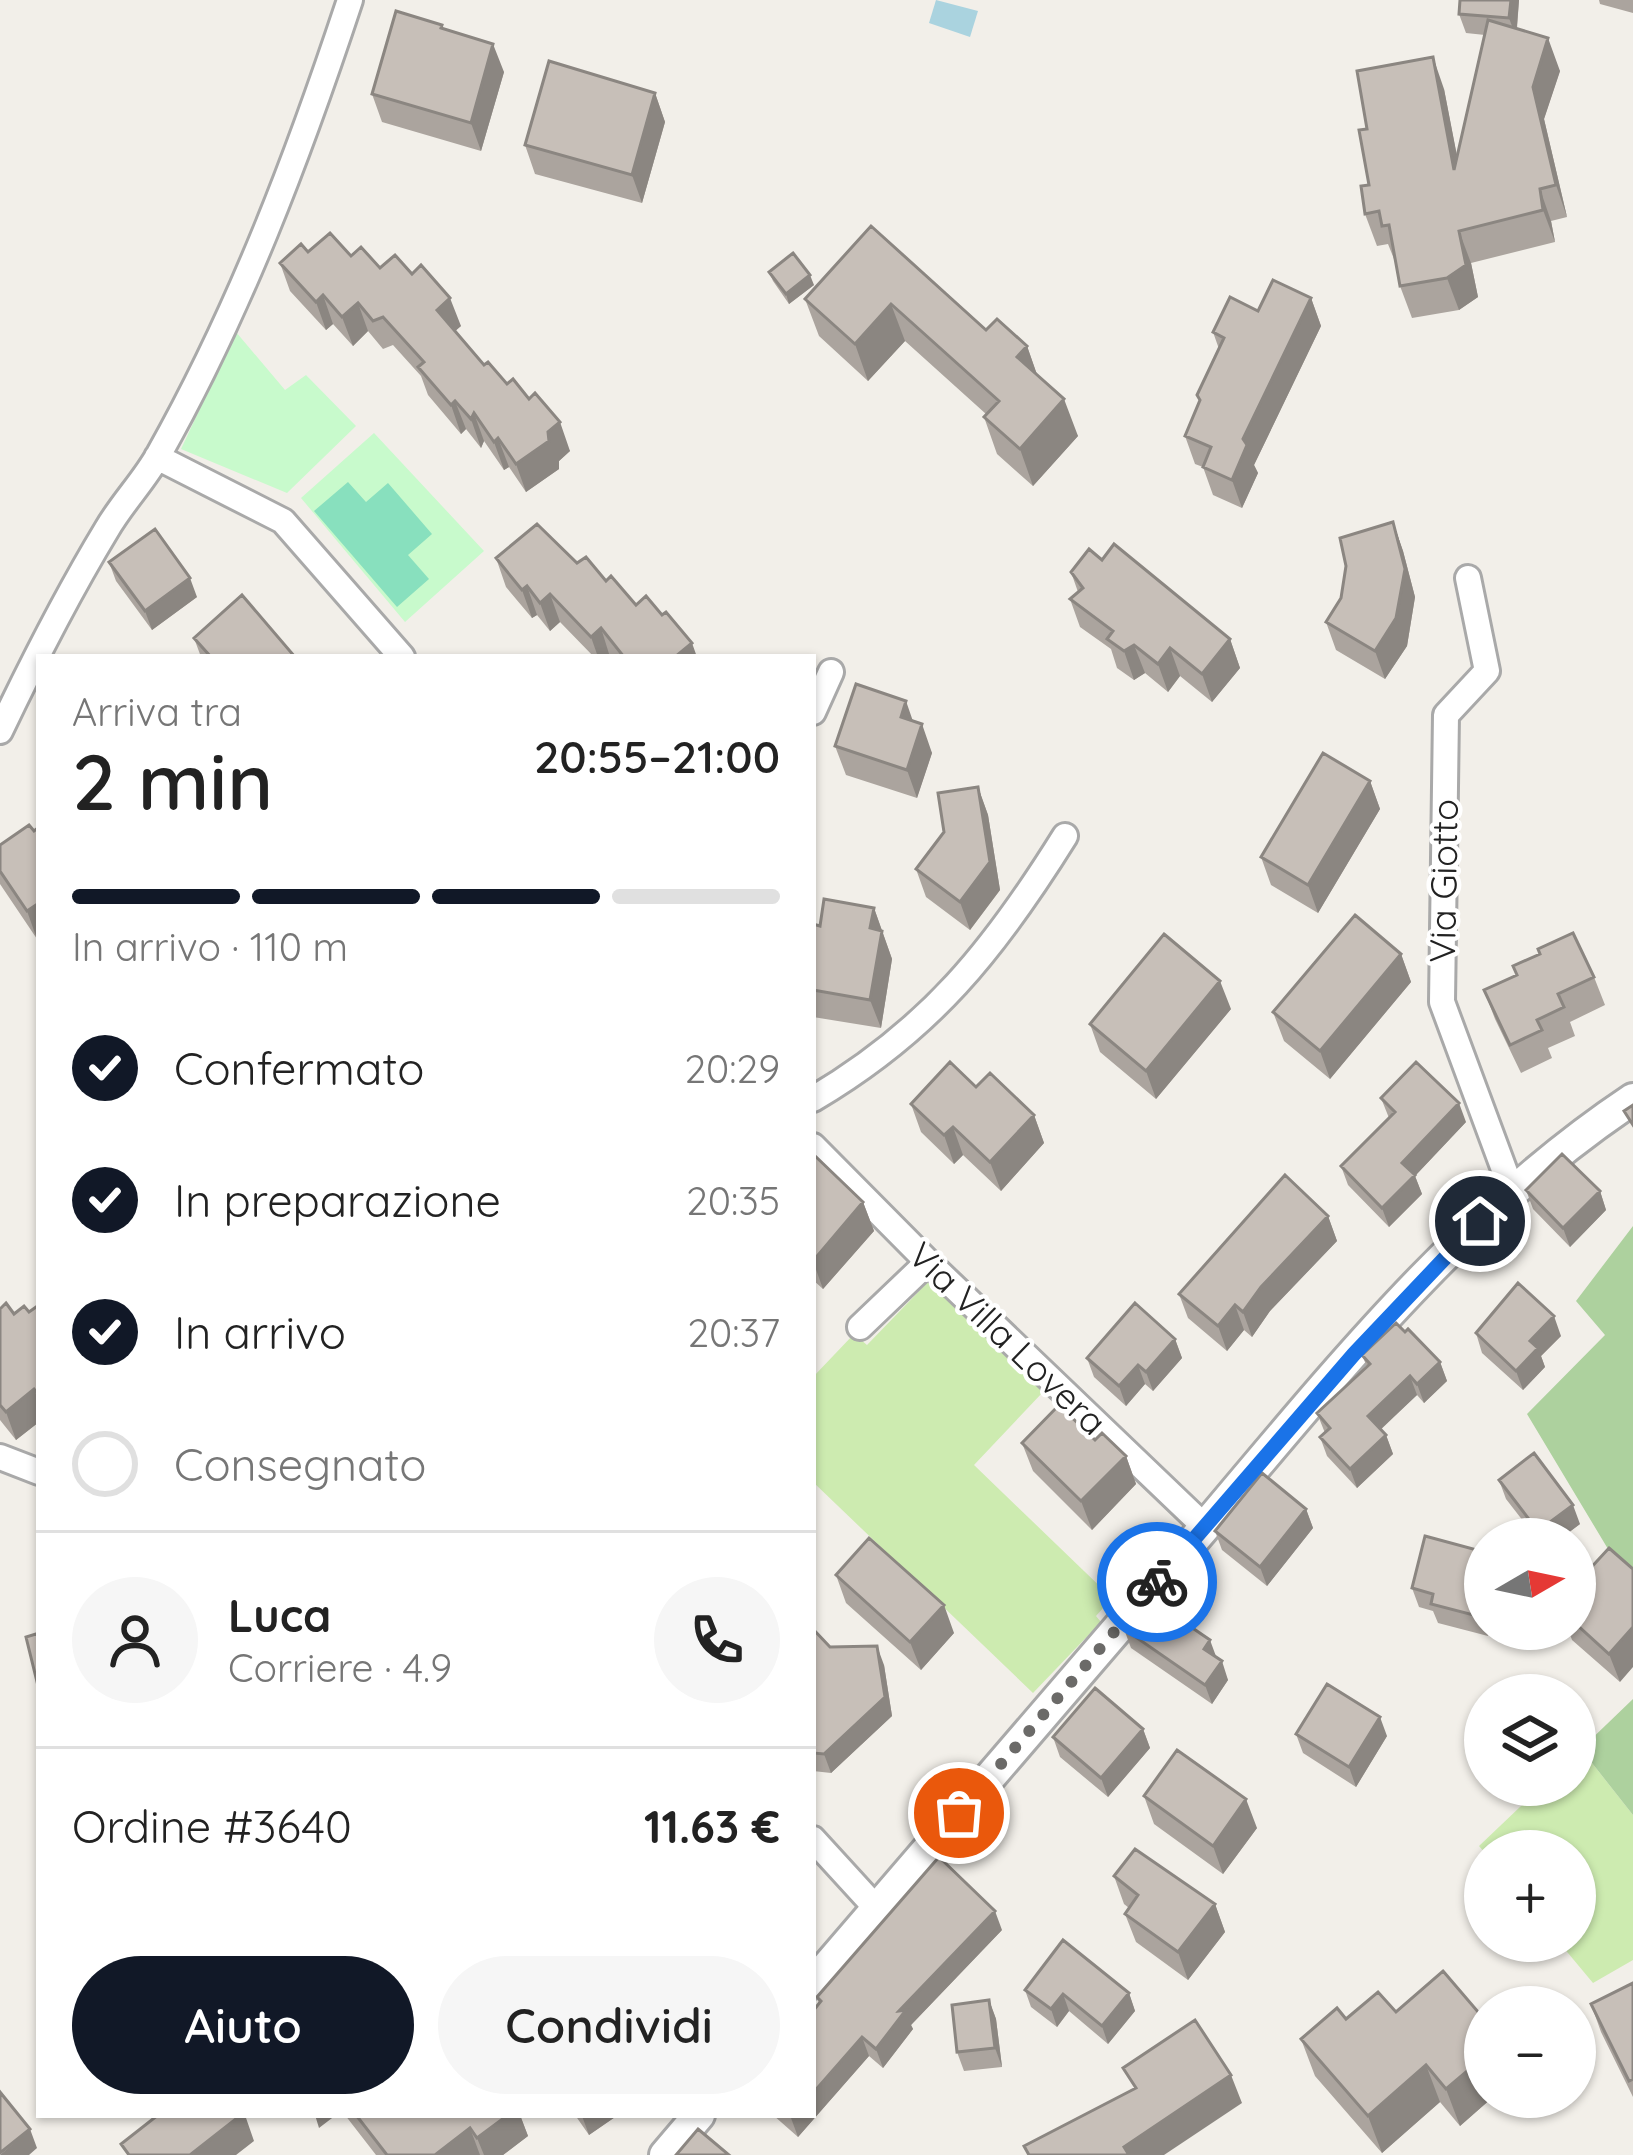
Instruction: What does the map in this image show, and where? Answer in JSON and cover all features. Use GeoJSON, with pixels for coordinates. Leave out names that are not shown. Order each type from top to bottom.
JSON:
{"type":"FeatureCollection","features":[{"type":"Feature","properties":{"kind":"street"},"geometry":{"type":"LineString","coordinates":[[38,654],[109,526],[157,457],[251,272],[307,130],[350,0]]}},
{"type":"Feature","properties":{"kind":"street"},"geometry":{"type":"LineString","coordinates":[[157,457],[283,520],[398,654]]}},
{"type":"Feature","properties":{"kind":"street","name":"Via Giotto"},"geometry":{"type":"LineString","coordinates":[[1468,578],[1487,671],[1446,715],[1442,1002],[1512,1191]]}},
{"type":"Feature","properties":{"kind":"street"},"geometry":{"type":"LineString","coordinates":[[0,731],[36,658]]}},
{"type":"Feature","properties":{"kind":"street"},"geometry":{"type":"LineString","coordinates":[[816,706],[832,672]]}},
{"type":"Feature","properties":{"kind":"street"},"geometry":{"type":"LineString","coordinates":[[816,1098],[860,1071],[951,994],[1007,925],[1065,836]]}},
{"type":"Feature","properties":{"kind":"street"},"geometry":{"type":"LineString","coordinates":[[816,1980],[1417,1285],[1512,1191],[1633,1099]]}},
{"type":"Feature","properties":{"kind":"street","name":"Via Villa Lovera"},"geometry":{"type":"LineString","coordinates":[[816,1149],[1205,1527]]}},
{"type":"Feature","properties":{"kind":"street"},"geometry":{"type":"LineString","coordinates":[[860,1327],[928,1262]]}},
{"type":"Feature","properties":{"kind":"street"},"geometry":{"type":"LineString","coordinates":[[0,1457],[36,1471]]}},
{"type":"Feature","properties":{"kind":"street"},"geometry":{"type":"LineString","coordinates":[[816,1842],[877,1909]]}},
{"type":"Feature","properties":{"kind":"street"},"geometry":{"type":"LineString","coordinates":[[665,2155],[697,2118]]}},
{"type":"Feature","properties":{"kind":"green space"},"geometry":{"type":"Polygon","coordinates":[[[236,332],[285,390],[306,375],[356,426],[287,493],[181,449],[236,332]]]}},
{"type":"Feature","properties":{"kind":"green space"},"geometry":{"type":"Polygon","coordinates":[[[374,433],[484,551],[405,622],[301,498],[374,433]]]}},
{"type":"Feature","properties":{"kind":"green space"},"geometry":{"type":"Polygon","coordinates":[[[348,482],[366,502],[388,483],[432,534],[408,555],[429,579],[397,607],[314,511],[348,482]]]}},
{"type":"Feature","properties":{"kind":"green space"},"geometry":{"type":"Polygon","coordinates":[[[1633,1226],[1633,1579],[1617,1564],[1596,1529],[1596,1518],[1589,1518],[1527,1414],[1605,1335],[1576,1301],[1633,1226]]]}},
{"type":"Feature","properties":{"kind":"green space"},"geometry":{"type":"Polygon","coordinates":[[[928,1282],[1043,1392],[974,1465],[1112,1598],[1096,1616],[1101,1622],[1033,1693],[816,1485],[816,1374],[854,1334],[867,1345],[928,1282]]]}},
{"type":"Feature","properties":{"kind":"green space"},"geometry":{"type":"Polygon","coordinates":[[[1633,1699],[1633,1815],[1596,1768],[1596,1735],[1633,1699]]]}},
{"type":"Feature","properties":{"kind":"green space"},"geometry":{"type":"Polygon","coordinates":[[[1596,1768],[1633,1815],[1633,1960],[1593,1983],[1576,1962],[1596,1962],[1596,1830],[1496,1830],[1521,1806],[1596,1806],[1596,1768]]]}},
{"type":"Feature","properties":{"kind":"water"},"geometry":{"type":"Polygon","coordinates":[[[936,0],[978,11],[970,37],[929,23],[936,0]]]}},
{"type":"Feature","properties":{"kind":"building"},"geometry":{"type":"Polygon","coordinates":[[[1460,0],[1511,0],[1509,18],[1459,14],[1460,0]]]}},
{"type":"Feature","properties":{"kind":"building"},"geometry":{"type":"Polygon","coordinates":[[[396,11],[493,44],[471,123],[372,94],[396,11]]]}},
{"type":"Feature","properties":{"kind":"building"},"geometry":{"type":"Polygon","coordinates":[[[1488,20],[1548,38],[1533,87],[1556,185],[1540,189],[1543,210],[1459,231],[1466,265],[1447,278],[1400,286],[1389,225],[1382,226],[1379,211],[1365,214],[1361,186],[1369,185],[1359,130],[1367,129],[1357,71],[1433,57],[1454,170],[1488,20]]]}},
{"type":"Feature","properties":{"kind":"building"},"geometry":{"type":"Polygon","coordinates":[[[549,61],[655,93],[632,175],[525,145],[549,61]]]}},
{"type":"Feature","properties":{"kind":"building"},"geometry":{"type":"Polygon","coordinates":[[[871,226],[986,330],[997,319],[1027,346],[1017,357],[1064,399],[1020,449],[984,417],[999,401],[891,304],[855,344],[805,299],[871,226]]]}},
{"type":"Feature","properties":{"kind":"building"},"geometry":{"type":"Polygon","coordinates":[[[330,233],[351,256],[361,247],[380,268],[395,255],[412,274],[421,265],[450,298],[437,310],[484,365],[488,362],[507,384],[513,379],[529,399],[535,393],[560,422],[548,432],[549,441],[516,464],[474,413],[471,419],[455,401],[451,405],[418,367],[424,362],[383,317],[373,321],[358,303],[342,317],[323,295],[316,302],[280,263],[301,244],[308,252],[330,233]]]}},
{"type":"Feature","properties":{"kind":"building"},"geometry":{"type":"Polygon","coordinates":[[[793,253],[810,275],[786,294],[769,272],[793,253]]]}},
{"type":"Feature","properties":{"kind":"building"},"geometry":{"type":"Polygon","coordinates":[[[1273,280],[1311,298],[1243,439],[1247,445],[1232,480],[1203,467],[1211,447],[1185,436],[1200,400],[1197,395],[1224,338],[1213,332],[1230,297],[1258,311],[1273,280]]]}},
{"type":"Feature","properties":{"kind":"building"},"geometry":{"type":"Polygon","coordinates":[[[1393,522],[1405,569],[1396,618],[1375,651],[1326,622],[1341,598],[1346,566],[1340,538],[1393,522]]]}},
{"type":"Feature","properties":{"kind":"building"},"geometry":{"type":"Polygon","coordinates":[[[537,524],[577,563],[586,557],[606,581],[611,576],[636,605],[646,596],[692,643],[679,654],[622,654],[601,628],[591,637],[550,594],[540,603],[527,586],[522,590],[496,558],[537,524]]]}},
{"type":"Feature","properties":{"kind":"building"},"geometry":{"type":"Polygon","coordinates":[[[155,529],[190,578],[145,611],[109,562],[155,529]]]}},
{"type":"Feature","properties":{"kind":"building"},"geometry":{"type":"Polygon","coordinates":[[[1114,544],[1230,639],[1202,674],[1170,648],[1158,664],[1134,645],[1124,651],[1107,639],[1113,631],[1070,599],[1083,588],[1071,572],[1089,549],[1102,560],[1114,544]]]}},
{"type":"Feature","properties":{"kind":"building"},"geometry":{"type":"Polygon","coordinates":[[[242,595],[292,654],[208,654],[194,638],[242,595]]]}},
{"type":"Feature","properties":{"kind":"building"},"geometry":{"type":"Polygon","coordinates":[[[856,684],[906,701],[901,717],[922,724],[907,770],[835,746],[856,684]]]}},
{"type":"Feature","properties":{"kind":"building"},"geometry":{"type":"Polygon","coordinates":[[[1323,753],[1370,781],[1308,885],[1261,857],[1323,753]]]}},
{"type":"Feature","properties":{"kind":"building"},"geometry":{"type":"Polygon","coordinates":[[[978,787],[990,862],[960,902],[916,869],[944,832],[938,793],[978,787]]]}},
{"type":"Feature","properties":{"kind":"building"},"geometry":{"type":"Polygon","coordinates":[[[29,825],[36,829],[36,905],[27,911],[0,871],[0,845],[29,825]]]}},
{"type":"Feature","properties":{"kind":"building"},"geometry":{"type":"Polygon","coordinates":[[[824,899],[874,908],[870,928],[882,931],[870,1000],[816,991],[816,925],[820,926],[824,899]]]}},
{"type":"Feature","properties":{"kind":"building"},"geometry":{"type":"Polygon","coordinates":[[[1355,915],[1401,954],[1320,1051],[1273,1012],[1355,915]]]}},
{"type":"Feature","properties":{"kind":"building"},"geometry":{"type":"Polygon","coordinates":[[[1573,933],[1594,977],[1558,994],[1564,1007],[1537,1020],[1542,1030],[1510,1045],[1484,990],[1517,975],[1513,966],[1540,954],[1538,949],[1573,933]]]}},
{"type":"Feature","properties":{"kind":"building"},"geometry":{"type":"Polygon","coordinates":[[[1164,934],[1220,981],[1146,1071],[1090,1024],[1164,934]]]}},
{"type":"Feature","properties":{"kind":"building"},"geometry":{"type":"Polygon","coordinates":[[[950,1062],[976,1087],[990,1073],[1034,1115],[990,1162],[953,1127],[944,1135],[911,1104],[950,1062]]]}},
{"type":"Feature","properties":{"kind":"building"},"geometry":{"type":"Polygon","coordinates":[[[1416,1062],[1459,1103],[1402,1163],[1415,1175],[1382,1208],[1341,1166],[1395,1112],[1381,1098],[1416,1062]]]}},
{"type":"Feature","properties":{"kind":"building"},"geometry":{"type":"Polygon","coordinates":[[[1562,1154],[1600,1191],[1563,1228],[1526,1190],[1562,1154]]]}},
{"type":"Feature","properties":{"kind":"building"},"geometry":{"type":"Polygon","coordinates":[[[816,1157],[863,1202],[816,1257],[816,1157]]]}},
{"type":"Feature","properties":{"kind":"building"},"geometry":{"type":"Polygon","coordinates":[[[1285,1175],[1328,1216],[1243,1312],[1235,1305],[1218,1326],[1179,1294],[1285,1175]]]}},
{"type":"Feature","properties":{"kind":"building"},"geometry":{"type":"Polygon","coordinates":[[[1518,1283],[1554,1316],[1530,1341],[1538,1348],[1516,1371],[1476,1333],[1518,1283]]]}},
{"type":"Feature","properties":{"kind":"building"},"geometry":{"type":"Polygon","coordinates":[[[6,1303],[14,1314],[24,1306],[29,1312],[36,1307],[36,1391],[6,1412],[0,1405],[0,1309],[6,1303]]]}},
{"type":"Feature","properties":{"kind":"building"},"geometry":{"type":"Polygon","coordinates":[[[1135,1303],[1175,1339],[1146,1372],[1138,1365],[1119,1386],[1087,1358],[1135,1303]]]}},
{"type":"Feature","properties":{"kind":"building"},"geometry":{"type":"Polygon","coordinates":[[[1396,1323],[1440,1362],[1417,1384],[1410,1376],[1368,1416],[1386,1435],[1350,1469],[1320,1437],[1330,1428],[1317,1413],[1370,1364],[1362,1355],[1396,1323]]]}},
{"type":"Feature","properties":{"kind":"building"},"geometry":{"type":"Polygon","coordinates":[[[1059,1405],[1095,1440],[1102,1433],[1126,1456],[1081,1501],[1022,1443],[1059,1405]]]}},
{"type":"Feature","properties":{"kind":"building"},"geometry":{"type":"Polygon","coordinates":[[[1534,1453],[1573,1505],[1556,1518],[1528,1518],[1499,1480],[1534,1453]]]}},
{"type":"Feature","properties":{"kind":"building"},"geometry":{"type":"Polygon","coordinates":[[[1262,1473],[1306,1509],[1260,1567],[1215,1531],[1262,1473]]]}},
{"type":"Feature","properties":{"kind":"building"},"geometry":{"type":"Polygon","coordinates":[[[1425,1536],[1464,1546],[1464,1613],[1431,1604],[1433,1594],[1412,1588],[1425,1536]]]}},
{"type":"Feature","properties":{"kind":"building"},"geometry":{"type":"Polygon","coordinates":[[[869,1538],[944,1605],[910,1642],[836,1575],[869,1538]]]}},
{"type":"Feature","properties":{"kind":"building"},"geometry":{"type":"Polygon","coordinates":[[[1609,1548],[1633,1569],[1633,1627],[1609,1654],[1596,1642],[1596,1562],[1609,1548]]]}},
{"type":"Feature","properties":{"kind":"building"},"geometry":{"type":"Polygon","coordinates":[[[1147,1597],[1210,1640],[1204,1649],[1222,1661],[1205,1685],[1124,1629],[1147,1597]]]}},
{"type":"Feature","properties":{"kind":"building"},"geometry":{"type":"Polygon","coordinates":[[[816,1632],[830,1647],[877,1646],[885,1697],[824,1754],[816,1753],[816,1632]]]}},
{"type":"Feature","properties":{"kind":"building"},"geometry":{"type":"Polygon","coordinates":[[[36,1634],[36,1678],[26,1637],[36,1634]]]}},
{"type":"Feature","properties":{"kind":"building"},"geometry":{"type":"Polygon","coordinates":[[[1327,1684],[1380,1717],[1349,1767],[1296,1734],[1327,1684]]]}},
{"type":"Feature","properties":{"kind":"building"},"geometry":{"type":"Polygon","coordinates":[[[1095,1688],[1143,1729],[1101,1778],[1053,1737],[1095,1688]]]}},
{"type":"Feature","properties":{"kind":"building"},"geometry":{"type":"Polygon","coordinates":[[[1177,1750],[1246,1799],[1213,1846],[1144,1796],[1177,1750]]]}},
{"type":"Feature","properties":{"kind":"building"},"geometry":{"type":"Polygon","coordinates":[[[1135,1849],[1215,1904],[1178,1952],[1125,1914],[1138,1895],[1114,1876],[1135,1849]]]}},
{"type":"Feature","properties":{"kind":"building"},"geometry":{"type":"Polygon","coordinates":[[[939,1857],[995,1911],[899,2011],[906,2010],[876,2049],[862,2037],[816,2090],[816,2007],[821,2001],[817,1997],[939,1857]]]}},
{"type":"Feature","properties":{"kind":"building"},"geometry":{"type":"Polygon","coordinates":[[[1063,1940],[1129,1993],[1102,2026],[1063,1994],[1051,2009],[1025,1990],[1063,1940]]]}},
{"type":"Feature","properties":{"kind":"building"},"geometry":{"type":"Polygon","coordinates":[[[1443,1971],[1464,1996],[1464,2074],[1446,2089],[1426,2065],[1368,2116],[1301,2039],[1337,2008],[1346,2019],[1378,1992],[1396,2012],[1443,1971]]]}},
{"type":"Feature","properties":{"kind":"building"},"geometry":{"type":"Polygon","coordinates":[[[1633,1983],[1633,2079],[1629,2081],[1596,2014],[1596,2002],[1633,1983]]]}},
{"type":"Feature","properties":{"kind":"building"},"geometry":{"type":"Polygon","coordinates":[[[989,2000],[995,2048],[957,2052],[952,2005],[989,2000]]]}},
{"type":"Feature","properties":{"kind":"building"},"geometry":{"type":"Polygon","coordinates":[[[1195,2020],[1231,2075],[1124,2147],[1129,2155],[1029,2155],[1024,2146],[1136,2088],[1123,2068],[1195,2020]]]}},
{"type":"Feature","properties":{"kind":"building"},"geometry":{"type":"Polygon","coordinates":[[[0,2092],[30,2129],[0,2153],[0,2092]]]}},
{"type":"Feature","properties":{"kind":"building"},"geometry":{"type":"Polygon","coordinates":[[[154,2118],[237,2118],[190,2155],[129,2155],[121,2144],[154,2118]]]}},
{"type":"Feature","properties":{"kind":"building"},"geometry":{"type":"Polygon","coordinates":[[[358,2118],[504,2118],[477,2138],[470,2128],[435,2155],[387,2155],[358,2118]]]}},
{"type":"Feature","properties":{"kind":"building"},"geometry":{"type":"Polygon","coordinates":[[[698,2129],[729,2155],[676,2155],[698,2129]]]}},
{"type":"Feature","properties":{"kind":"way so far"},"geometry":{"type":"LineString","coordinates":[[959,1813],[1157,1582]]}},
{"type":"Feature","properties":{"kind":"route"},"geometry":{"type":"LineString","coordinates":[[1157,1582],[1354,1354],[1480,1221]]}}]}
